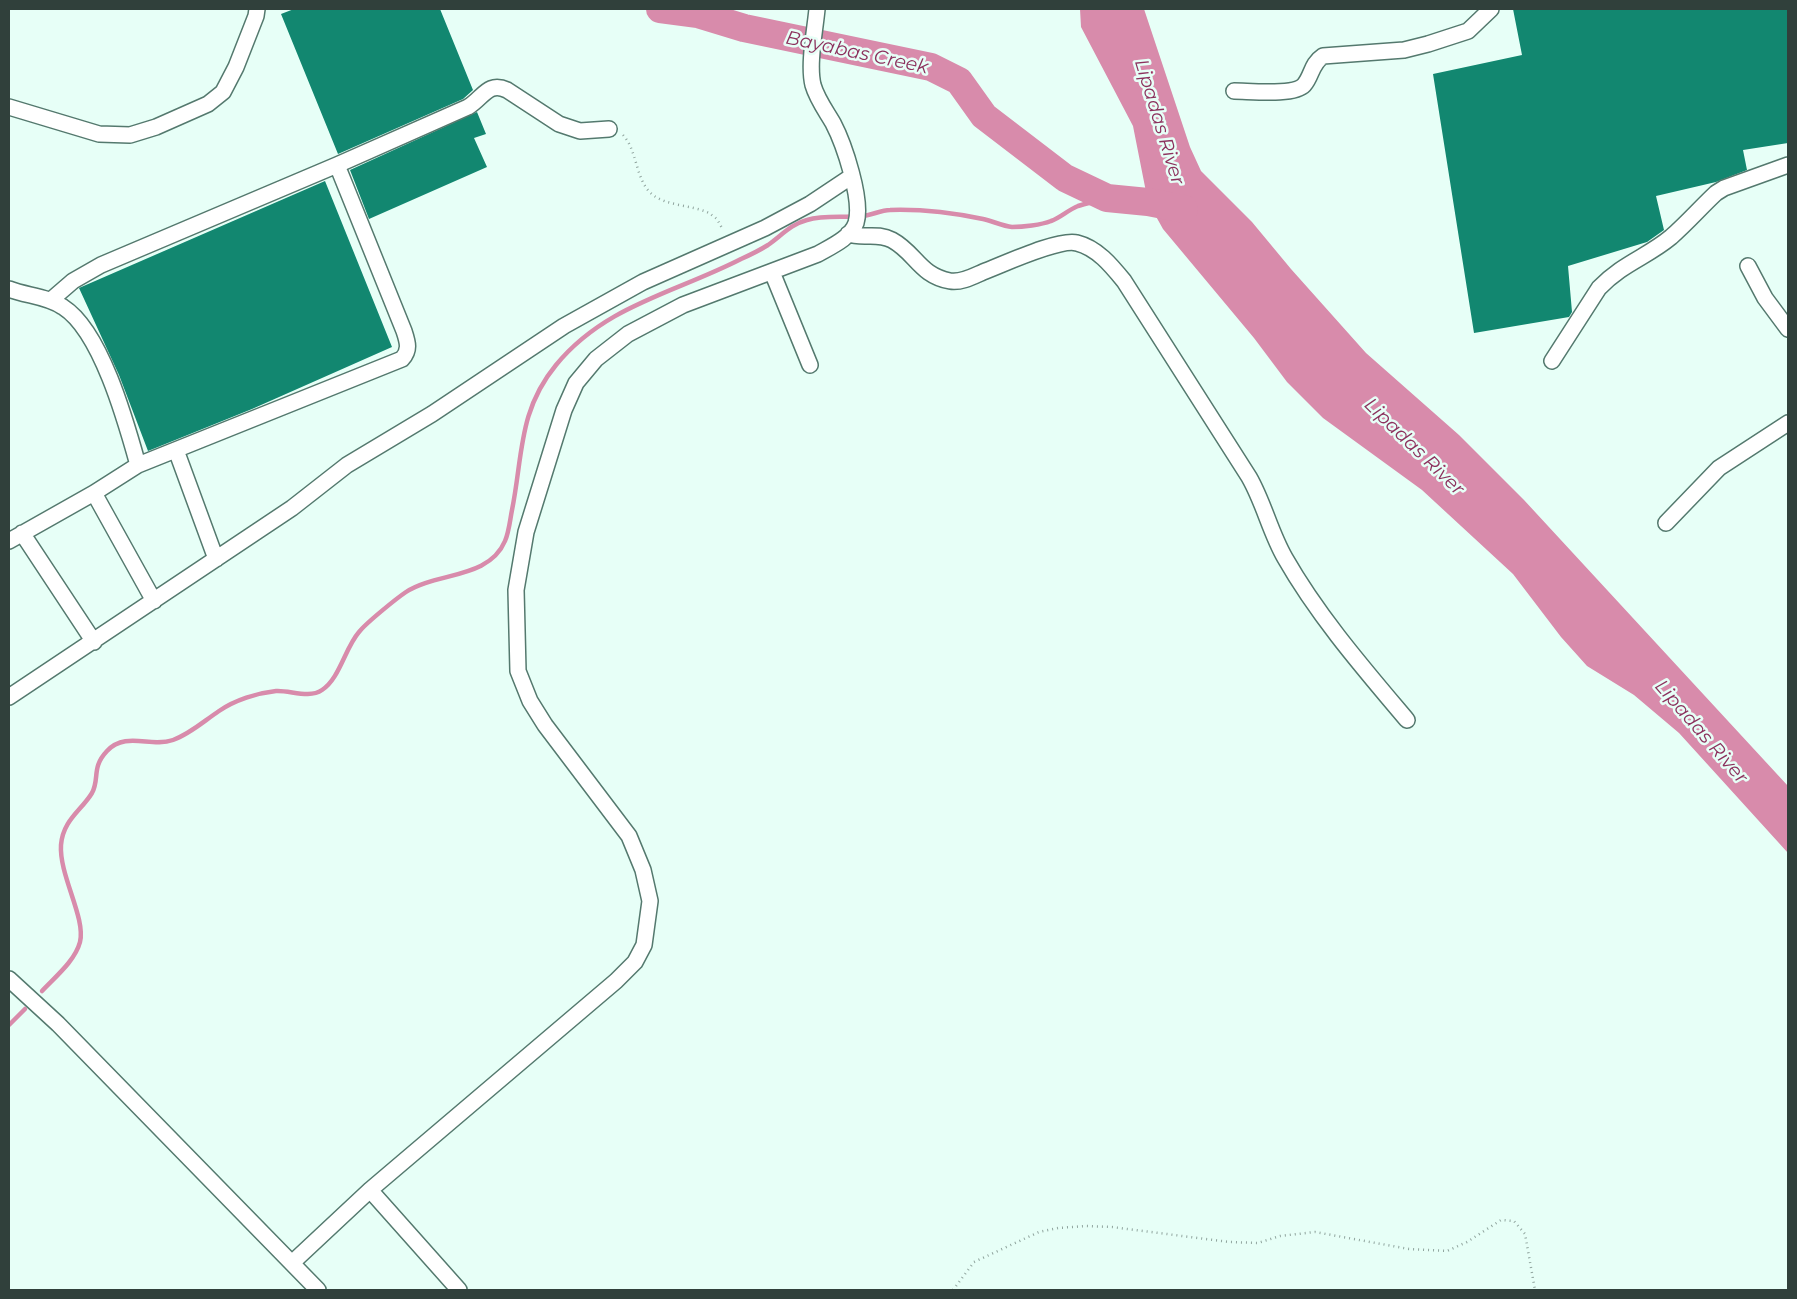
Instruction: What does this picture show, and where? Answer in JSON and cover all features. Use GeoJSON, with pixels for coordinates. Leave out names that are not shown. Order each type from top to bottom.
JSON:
{"type":"FeatureCollection","features":[{"type":"Feature","properties":{"kind":"street"},"geometry":{"type":"LineString","coordinates":[[9,106],[99,134],[130,135],[156,127],[208,104],[223,92],[236,67],[257,9]]}},
{"type":"Feature","properties":{"kind":"street"},"geometry":{"type":"LineString","coordinates":[[817,9],[812,71],[814,88],[840,139],[852,176],[854,236],[879,236],[892,240],[918,266],[935,277],[953,282],[970,278],[1055,245],[1076,242],[1091,248],[1110,263],[1124,281],[1249,477],[1261,498],[1284,557],[1369,674],[1407,720]]}},
{"type":"Feature","properties":{"kind":"street"},"geometry":{"type":"LineString","coordinates":[[1234,91],[1292,92],[1305,84],[1315,61],[1323,56],[1404,50],[1428,44],[1468,31],[1491,9]]}},
{"type":"Feature","properties":{"kind":"street"},"geometry":{"type":"LineString","coordinates":[[51,300],[83,274],[101,265],[468,107],[478,101],[493,87],[498,86],[507,90],[539,113],[559,124],[580,131],[609,129]]}},
{"type":"Feature","properties":{"kind":"street"},"geometry":{"type":"LineString","coordinates":[[9,541],[94,493],[138,465],[402,360],[408,353],[404,331],[337,165]]}},
{"type":"Feature","properties":{"kind":"street"},"geometry":{"type":"LineString","coordinates":[[1552,361],[1599,288],[1609,278],[1626,264],[1671,237],[1716,193],[1724,188],[1788,165]]}},
{"type":"Feature","properties":{"kind":"street"},"geometry":{"type":"LineString","coordinates":[[9,697],[292,508],[347,465],[432,414],[564,326],[643,282],[729,245],[810,204],[852,176]]}},
{"type":"Feature","properties":{"kind":"street"},"geometry":{"type":"LineString","coordinates":[[293,1262],[370,1190],[616,981],[635,962],[644,945],[650,901],[643,870],[629,836],[545,725],[530,701],[518,671],[516,590],[524,542],[564,410],[576,383],[596,359],[628,334],[683,305],[818,254],[853,223]]}},
{"type":"Feature","properties":{"kind":"street"},"geometry":{"type":"LineString","coordinates":[[1748,266],[1765,298],[1788,329]]}},
{"type":"Feature","properties":{"kind":"street"},"geometry":{"type":"LineString","coordinates":[[772,272],[810,365]]}},
{"type":"Feature","properties":{"kind":"street"},"geometry":{"type":"LineString","coordinates":[[9,289],[25,296],[51,300],[74,315],[93,340],[125,417],[138,465]]}},
{"type":"Feature","properties":{"kind":"street"},"geometry":{"type":"LineString","coordinates":[[1666,523],[1719,468],[1788,423]]}},
{"type":"Feature","properties":{"kind":"street"},"geometry":{"type":"LineString","coordinates":[[176,450],[216,558]]}},
{"type":"Feature","properties":{"kind":"street"},"geometry":{"type":"LineString","coordinates":[[94,493],[154,601]]}},
{"type":"Feature","properties":{"kind":"street"},"geometry":{"type":"LineString","coordinates":[[22,533],[94,642]]}},
{"type":"Feature","properties":{"kind":"street"},"geometry":{"type":"LineString","coordinates":[[9,979],[58,1024],[293,1262],[318,1290]]}},
{"type":"Feature","properties":{"kind":"street"},"geometry":{"type":"LineString","coordinates":[[370,1190],[459,1290]]}},
{"type":"Feature","properties":{"kind":"path"},"geometry":{"type":"LineString","coordinates":[[609,129],[624,136],[628,141],[646,186],[653,195],[709,212],[723,228],[729,245]]}},
{"type":"Feature","properties":{"kind":"path"},"geometry":{"type":"LineString","coordinates":[[953,1290],[974,1262],[1039,1232],[1058,1228],[1112,1227],[1229,1242],[1258,1243],[1280,1236],[1315,1232],[1409,1249],[1447,1251],[1467,1242],[1501,1220],[1514,1221],[1525,1234],[1535,1290]]}},
{"type":"Feature","properties":{"kind":"water","name":"Lipadas River"},"geometry":{"type":"Polygon","coordinates":[[[1080,9],[1144,9],[1190,147],[1201,171],[1252,222],[1366,353],[1459,435],[1524,500],[1788,786],[1788,853],[1679,733],[1634,695],[1587,666],[1561,637],[1513,574],[1422,490],[1323,418],[1287,382],[1254,338],[1163,229],[1148,202],[1133,126],[1081,27],[1080,9]]]}},
{"type":"Feature","properties":{"kind":"building"},"geometry":{"type":"Polygon","coordinates":[[[294,9],[440,9],[473,90],[463,99],[338,154],[281,14],[294,9]]]}},
{"type":"Feature","properties":{"kind":"building"},"geometry":{"type":"Polygon","coordinates":[[[1513,9],[1788,9],[1788,143],[1743,150],[1747,170],[1716,182],[1656,196],[1664,230],[1647,242],[1568,266],[1572,312],[1569,317],[1474,333],[1433,74],[1522,55],[1513,9]]]}},
{"type":"Feature","properties":{"kind":"building"},"geometry":{"type":"Polygon","coordinates":[[[477,112],[486,134],[474,138],[487,167],[369,219],[350,170],[477,112]]]}},
{"type":"Feature","properties":{"kind":"building"},"geometry":{"type":"Polygon","coordinates":[[[325,181],[392,347],[252,409],[148,451],[119,375],[79,288],[325,181]]]}},
{"type":"Feature","properties":{"kind":"waterway","name":"Bayabas Creek"},"geometry":{"type":"LineString","coordinates":[[660,9],[698,14],[744,28],[931,67],[959,81],[984,116],[1065,178],[1107,198],[1148,202],[1184,209]]}},
{"type":"Feature","properties":{"kind":"waterway"},"geometry":{"type":"LineString","coordinates":[[42,991],[74,956],[80,942],[79,921],[61,857],[62,836],[73,816],[92,793],[97,768],[107,751],[114,745],[122,742],[165,742],[173,740],[191,731],[225,707],[261,693],[276,691],[305,694],[317,693],[328,685],[338,671],[359,632],[406,592],[432,581],[475,569],[487,562],[497,553],[508,534],[524,434],[535,399],[556,365],[575,345],[596,328],[642,302],[716,271],[755,252],[768,245],[791,227],[807,220],[865,216],[886,210],[913,210],[960,215],[1012,227],[1021,227],[1047,222],[1078,206],[1107,198]]}},
{"type":"Feature","properties":{"kind":"waterway"},"geometry":{"type":"LineString","coordinates":[[9,1025],[25,1009]]}}]}
